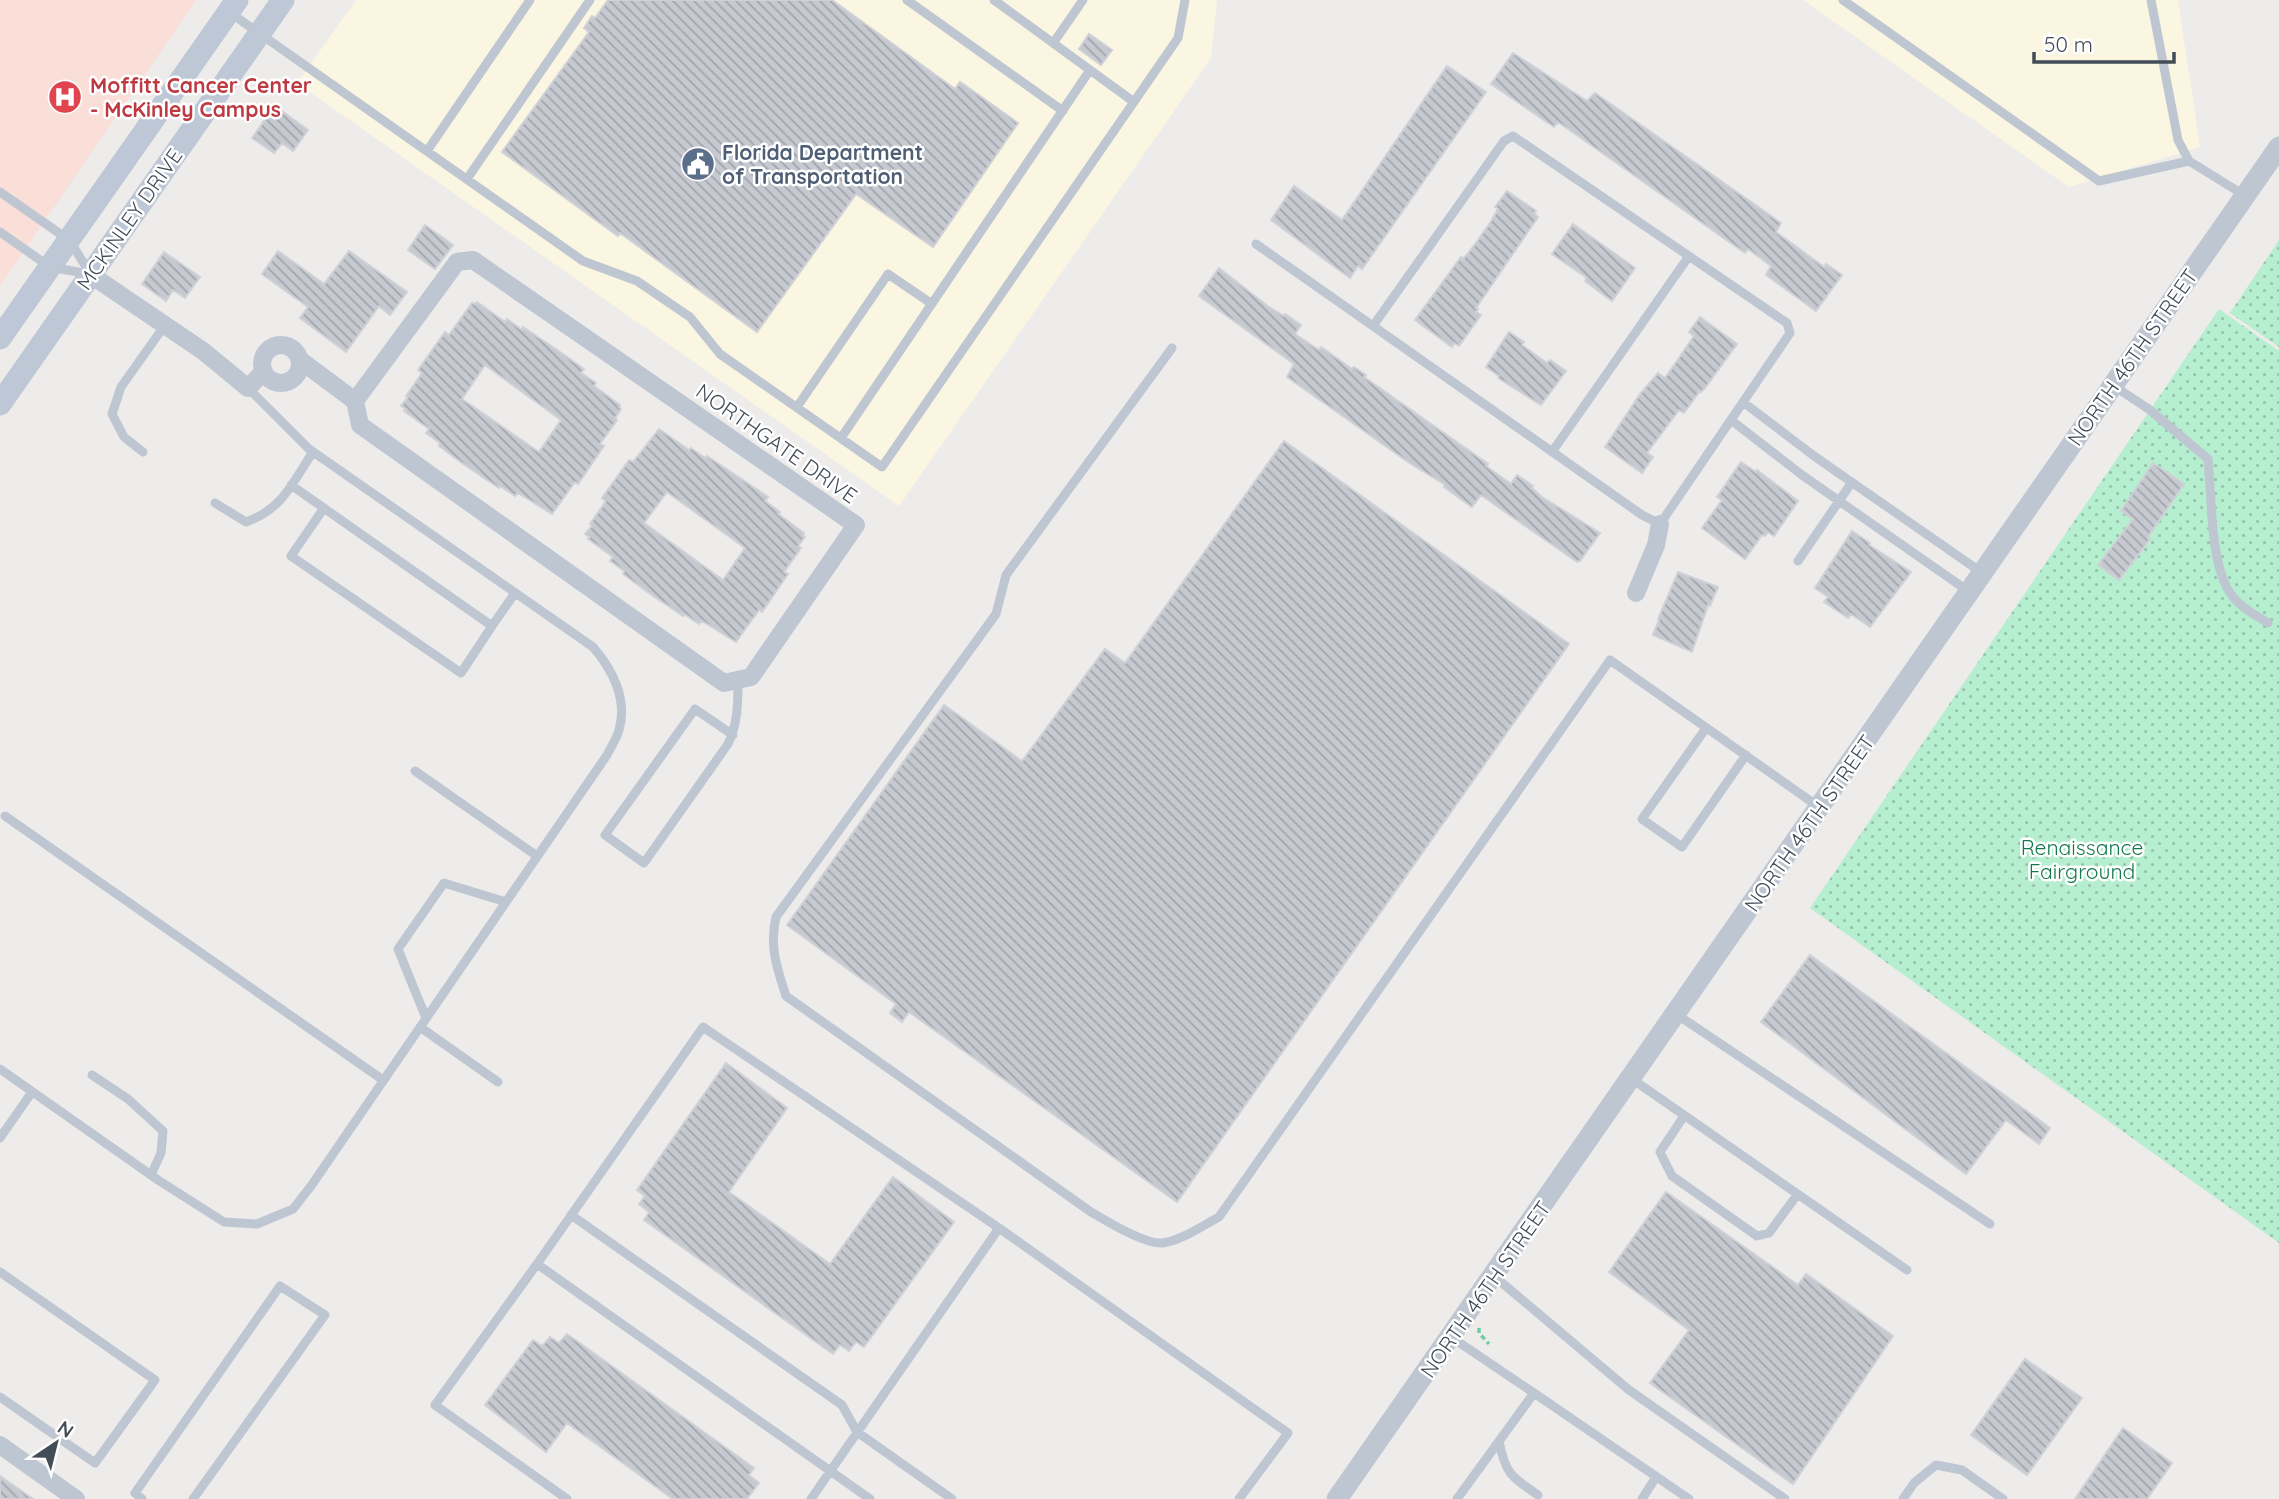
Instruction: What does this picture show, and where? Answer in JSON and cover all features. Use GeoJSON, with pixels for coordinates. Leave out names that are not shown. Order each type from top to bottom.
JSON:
{"type":"FeatureCollection","features":[{"type":"Feature","properties":{"kind":"main road","name":"MCKINLEY DRIVE"},"geometry":{"type":"LineString","coordinates":[[0,404],[283,0]]}},
{"type":"Feature","properties":{"kind":"main road","name":"MCKINLEY DRIVE"},"geometry":{"type":"LineString","coordinates":[[0,338],[233,6]]}},
{"type":"Feature","properties":{"kind":"street","name":"NORTH 46TH STREET"},"geometry":{"type":"LineString","coordinates":[[1337,1499],[2279,147]]}},
{"type":"Feature","properties":{"kind":"street","name":"NORTHGATE DRIVE"},"geometry":{"type":"LineString","coordinates":[[355,401],[457,262],[473,260],[856,525],[751,677],[738,680]]}},
{"type":"Feature","properties":{"kind":"street"},"geometry":{"type":"LineString","coordinates":[[91,275],[203,351],[248,388],[264,371]]}},
{"type":"Feature","properties":{"kind":"street"},"geometry":{"type":"LineString","coordinates":[[289,346],[298,354],[298,373],[289,381],[276,382],[264,371],[264,356],[271,347],[289,346]]}},
{"type":"Feature","properties":{"kind":"street"},"geometry":{"type":"LineString","coordinates":[[300,360],[355,401],[360,425],[724,683],[738,680]]}},
{"type":"Feature","properties":{"kind":"street"},"geometry":{"type":"LineString","coordinates":[[1636,593],[1656,545],[1660,524]]}},
{"type":"Feature","properties":{"kind":"street"},"geometry":{"type":"LineString","coordinates":[[0,1445],[76,1499]]}},
{"type":"Feature","properties":{"kind":"lane"},"geometry":{"type":"LineString","coordinates":[[427,151],[530,0]]}},
{"type":"Feature","properties":{"kind":"lane"},"geometry":{"type":"LineString","coordinates":[[467,179],[590,0]]}},
{"type":"Feature","properties":{"kind":"lane"},"geometry":{"type":"LineString","coordinates":[[907,0],[1063,111]]}},
{"type":"Feature","properties":{"kind":"lane"},"geometry":{"type":"LineString","coordinates":[[994,0],[1134,102]]}},
{"type":"Feature","properties":{"kind":"lane"},"geometry":{"type":"LineString","coordinates":[[1054,42],[1083,0]]}},
{"type":"Feature","properties":{"kind":"lane"},"geometry":{"type":"LineString","coordinates":[[233,6],[258,35],[583,261],[638,281],[690,317],[720,354],[882,467],[1178,38],[1185,0]]}},
{"type":"Feature","properties":{"kind":"lane"},"geometry":{"type":"LineString","coordinates":[[1843,0],[2099,181],[2189,161]]}},
{"type":"Feature","properties":{"kind":"lane"},"geometry":{"type":"LineString","coordinates":[[2151,0],[2178,140],[2189,161],[2244,195]]}},
{"type":"Feature","properties":{"kind":"lane"},"geometry":{"type":"LineString","coordinates":[[841,438],[1090,70]]}},
{"type":"Feature","properties":{"kind":"lane"},"geometry":{"type":"LineString","coordinates":[[1256,244],[1373,327],[1552,453],[1642,515],[1660,524],[1790,333],[1787,323],[1513,136],[1504,141],[1373,327]]}},
{"type":"Feature","properties":{"kind":"lane"},"geometry":{"type":"LineString","coordinates":[[0,192],[69,240],[91,275]]}},
{"type":"Feature","properties":{"kind":"lane"},"geometry":{"type":"LineString","coordinates":[[0,232],[50,267],[91,275]]}},
{"type":"Feature","properties":{"kind":"lane"},"geometry":{"type":"LineString","coordinates":[[1552,453],[1689,256]]}},
{"type":"Feature","properties":{"kind":"lane"},"geometry":{"type":"LineString","coordinates":[[797,407],[888,274],[932,304]]}},
{"type":"Feature","properties":{"kind":"lane"},"geometry":{"type":"LineString","coordinates":[[144,452],[124,437],[112,414],[121,387],[165,325]]}},
{"type":"Feature","properties":{"kind":"lane"},"geometry":{"type":"LineString","coordinates":[[1172,348],[1006,575],[996,614],[776,917],[771,934],[774,956],[786,996],[797,1004],[1091,1212],[1123,1231],[1160,1243],[1191,1233],[1219,1217],[1610,660],[1820,808]]}},
{"type":"Feature","properties":{"kind":"lane"},"geometry":{"type":"LineString","coordinates":[[2113,385],[2150,410],[2208,459],[2216,550],[2227,589],[2243,608],[2268,623]]}},
{"type":"Feature","properties":{"kind":"lane"},"geometry":{"type":"LineString","coordinates":[[0,1069],[151,1175],[224,1222],[257,1224],[293,1209],[607,755],[620,729],[621,705],[618,687],[608,664],[593,647],[313,452],[248,388]]}},
{"type":"Feature","properties":{"kind":"lane"},"geometry":{"type":"LineString","coordinates":[[1743,402],[1982,573]]}},
{"type":"Feature","properties":{"kind":"lane"},"geometry":{"type":"LineString","coordinates":[[1731,420],[1839,501],[1969,592]]}},
{"type":"Feature","properties":{"kind":"lane"},"geometry":{"type":"LineString","coordinates":[[215,503],[246,522],[271,510],[313,452]]}},
{"type":"Feature","properties":{"kind":"lane"},"geometry":{"type":"LineString","coordinates":[[1798,561],[1852,482]]}},
{"type":"Feature","properties":{"kind":"lane"},"geometry":{"type":"LineString","coordinates":[[291,485],[492,626]]}},
{"type":"Feature","properties":{"kind":"lane"},"geometry":{"type":"LineString","coordinates":[[324,508],[291,556],[461,673],[515,593]]}},
{"type":"Feature","properties":{"kind":"lane"},"geometry":{"type":"LineString","coordinates":[[733,735],[695,709],[605,835],[644,863],[733,735],[738,717],[738,680]]}},
{"type":"Feature","properties":{"kind":"lane"},"geometry":{"type":"LineString","coordinates":[[1706,728],[1642,819],[1682,847],[1746,755]]}},
{"type":"Feature","properties":{"kind":"lane"},"geometry":{"type":"LineString","coordinates":[[415,771],[537,856]]}},
{"type":"Feature","properties":{"kind":"lane"},"geometry":{"type":"LineString","coordinates":[[5,816],[383,1080]]}},
{"type":"Feature","properties":{"kind":"lane"},"geometry":{"type":"LineString","coordinates":[[426,1018],[398,949],[444,883],[506,902]]}},
{"type":"Feature","properties":{"kind":"lane"},"geometry":{"type":"LineString","coordinates":[[1676,1013],[1990,1224]]}},
{"type":"Feature","properties":{"kind":"lane"},"geometry":{"type":"LineString","coordinates":[[420,1027],[498,1082]]}},
{"type":"Feature","properties":{"kind":"lane"},"geometry":{"type":"LineString","coordinates":[[567,1499],[435,1405],[703,1027],[999,1228],[1288,1433],[1239,1499]]}},
{"type":"Feature","properties":{"kind":"lane"},"geometry":{"type":"LineString","coordinates":[[92,1075],[128,1099],[163,1131],[161,1153],[151,1175]]}},
{"type":"Feature","properties":{"kind":"lane"},"geometry":{"type":"LineString","coordinates":[[1632,1079],[1907,1270]]}},
{"type":"Feature","properties":{"kind":"lane"},"geometry":{"type":"LineString","coordinates":[[0,1139],[32,1092]]}},
{"type":"Feature","properties":{"kind":"lane"},"geometry":{"type":"LineString","coordinates":[[1684,1116],[1660,1153],[1672,1175],[1757,1236],[1769,1233],[1797,1195]]}},
{"type":"Feature","properties":{"kind":"lane"},"geometry":{"type":"LineString","coordinates":[[571,1215],[842,1405],[857,1432],[952,1499]]}},
{"type":"Feature","properties":{"kind":"lane"},"geometry":{"type":"LineString","coordinates":[[811,1499],[999,1228]]}},
{"type":"Feature","properties":{"kind":"lane"},"geometry":{"type":"LineString","coordinates":[[537,1264],[870,1499]]}},
{"type":"Feature","properties":{"kind":"lane"},"geometry":{"type":"LineString","coordinates":[[0,1272],[155,1380],[95,1464],[0,1397]]}},
{"type":"Feature","properties":{"kind":"lane"},"geometry":{"type":"LineString","coordinates":[[1494,1276],[1629,1390],[1785,1499]]}},
{"type":"Feature","properties":{"kind":"lane"},"geometry":{"type":"LineString","coordinates":[[142,1499],[135,1493],[280,1286],[325,1315],[193,1499]]}},
{"type":"Feature","properties":{"kind":"lane"},"geometry":{"type":"LineString","coordinates":[[1451,1337],[1689,1499]]}},
{"type":"Feature","properties":{"kind":"lane"},"geometry":{"type":"LineString","coordinates":[[1457,1499],[1534,1393]]}},
{"type":"Feature","properties":{"kind":"lane"},"geometry":{"type":"LineString","coordinates":[[1499,1441],[1504,1467],[1520,1483],[1538,1495]]}},
{"type":"Feature","properties":{"kind":"lane"},"geometry":{"type":"LineString","coordinates":[[1903,1499],[1914,1483],[1936,1465],[1962,1470],[2003,1499]]}},
{"type":"Feature","properties":{"kind":"lane"},"geometry":{"type":"LineString","coordinates":[[1642,1499],[1656,1477]]}},
{"type":"Feature","properties":{"kind":"shaded area","name":"Moffitt Cancer Center - McKinley Campus"},"geometry":{"type":"Polygon","coordinates":[[[0,0],[196,0],[0,286],[0,0]]]}},
{"type":"Feature","properties":{"kind":"shaded area"},"geometry":{"type":"Polygon","coordinates":[[[356,0],[1217,0],[1211,58],[899,506],[297,83],[356,0]]]}},
{"type":"Feature","properties":{"kind":"shaded area"},"geometry":{"type":"Polygon","coordinates":[[[1803,0],[2178,0],[2200,147],[2069,187],[1803,0]]]}},
{"type":"Feature","properties":{"kind":"green space"},"geometry":{"type":"Polygon","coordinates":[[[2279,240],[2279,347],[2230,313],[2279,240]]]}},
{"type":"Feature","properties":{"kind":"green space","name":"Renaissance Fairground"},"geometry":{"type":"Polygon","coordinates":[[[2219,309],[2279,351],[2279,1243],[1810,908],[2219,309]]]}},
{"type":"Feature","properties":{"kind":"building","name":"Florida Department of Transportation"},"geometry":{"type":"Polygon","coordinates":[[[608,0],[832,0],[955,89],[960,82],[1018,123],[933,247],[856,194],[757,332],[502,152],[589,32],[584,28],[592,16],[595,18],[608,0]]]}},
{"type":"Feature","properties":{"kind":"building"},"geometry":{"type":"Polygon","coordinates":[[[1089,34],[1112,50],[1101,65],[1079,49],[1089,34]]]}},
{"type":"Feature","properties":{"kind":"building"},"geometry":{"type":"Polygon","coordinates":[[[1513,53],[1587,101],[1595,93],[1781,223],[1776,232],[1824,267],[1826,264],[1842,275],[1816,311],[1766,275],[1771,266],[1748,249],[1745,253],[1558,122],[1554,127],[1491,84],[1513,53]]]}},
{"type":"Feature","properties":{"kind":"building"},"geometry":{"type":"Polygon","coordinates":[[[1447,66],[1486,92],[1362,269],[1358,266],[1350,278],[1271,220],[1294,186],[1342,220],[1447,66]]]}},
{"type":"Feature","properties":{"kind":"building"},"geometry":{"type":"Polygon","coordinates":[[[275,106],[308,130],[293,151],[282,143],[274,153],[252,138],[275,106]]]}},
{"type":"Feature","properties":{"kind":"building"},"geometry":{"type":"Polygon","coordinates":[[[1507,191],[1536,211],[1534,213],[1538,217],[1476,308],[1476,312],[1481,315],[1459,346],[1454,343],[1452,347],[1415,320],[1461,257],[1463,259],[1473,247],[1507,191]]]}},
{"type":"Feature","properties":{"kind":"building"},"geometry":{"type":"Polygon","coordinates":[[[1573,224],[1635,268],[1612,301],[1585,281],[1587,278],[1552,254],[1573,224]]]}},
{"type":"Feature","properties":{"kind":"building"},"geometry":{"type":"Polygon","coordinates":[[[425,225],[453,245],[435,269],[408,250],[425,225]]]}},
{"type":"Feature","properties":{"kind":"building"},"geometry":{"type":"Polygon","coordinates":[[[278,251],[324,284],[349,251],[407,292],[390,315],[379,306],[346,352],[300,318],[308,307],[262,274],[278,251]]]}},
{"type":"Feature","properties":{"kind":"building"},"geometry":{"type":"Polygon","coordinates":[[[164,252],[200,277],[185,298],[173,290],[166,301],[142,284],[164,252]]]}},
{"type":"Feature","properties":{"kind":"building"},"geometry":{"type":"Polygon","coordinates":[[[1219,268],[1269,307],[1301,325],[1295,334],[1366,375],[1364,377],[1488,464],[1486,466],[1511,484],[1517,475],[1533,486],[1542,497],[1600,533],[1580,561],[1577,562],[1481,495],[1472,507],[1444,487],[1444,484],[1287,377],[1294,364],[1199,296],[1219,268]]]}},
{"type":"Feature","properties":{"kind":"building"},"geometry":{"type":"Polygon","coordinates":[[[477,302],[505,322],[507,319],[522,330],[523,327],[560,352],[584,369],[581,373],[596,383],[594,386],[620,405],[621,409],[615,418],[617,420],[600,444],[604,446],[578,484],[575,482],[552,514],[518,493],[515,496],[500,486],[499,488],[462,463],[439,446],[440,443],[426,433],[429,429],[401,406],[422,373],[418,370],[445,332],[449,335],[472,303],[477,302]],[[485,365],[462,399],[539,452],[561,420],[485,365]]]}},
{"type":"Feature","properties":{"kind":"building"},"geometry":{"type":"Polygon","coordinates":[[[1700,317],[1737,344],[1705,388],[1684,413],[1679,410],[1647,453],[1653,457],[1642,473],[1605,447],[1640,394],[1658,373],[1665,378],[1694,336],[1689,332],[1700,317]]]}},
{"type":"Feature","properties":{"kind":"building"},"geometry":{"type":"Polygon","coordinates":[[[1509,332],[1547,363],[1550,360],[1566,371],[1541,405],[1498,378],[1499,376],[1486,367],[1509,332]]]}},
{"type":"Feature","properties":{"kind":"building"},"geometry":{"type":"Polygon","coordinates":[[[659,429],[689,450],[691,448],[705,458],[707,456],[768,497],[765,501],[780,512],[778,514],[804,533],[805,537],[798,546],[801,548],[784,572],[788,574],[762,612],[759,610],[736,642],[702,621],[699,624],[684,614],[683,616],[646,591],[623,574],[624,571],[610,561],[613,557],[585,534],[606,501],[602,498],[629,460],[633,462],[659,429]],[[667,492],[644,523],[723,580],[745,548],[667,492]]]}},
{"type":"Feature","properties":{"kind":"building"},"geometry":{"type":"Polygon","coordinates":[[[1284,441],[1569,644],[1177,1202],[909,1012],[902,1022],[890,1013],[896,1004],[787,925],[944,705],[1022,761],[1105,649],[1125,663],[1284,441]]]}},
{"type":"Feature","properties":{"kind":"building"},"geometry":{"type":"Polygon","coordinates":[[[1741,462],[1756,472],[1757,470],[1798,501],[1774,536],[1768,532],[1765,536],[1762,535],[1745,559],[1702,528],[1722,500],[1717,497],[1741,462]]]}},
{"type":"Feature","properties":{"kind":"building"},"geometry":{"type":"Polygon","coordinates":[[[2153,463],[2184,484],[2148,537],[2150,539],[2119,580],[2098,565],[2133,519],[2121,511],[2153,463]]]}},
{"type":"Feature","properties":{"kind":"building"},"geometry":{"type":"Polygon","coordinates":[[[1852,531],[1911,572],[1870,627],[1851,614],[1848,618],[1824,602],[1828,597],[1815,588],[1852,531]]]}},
{"type":"Feature","properties":{"kind":"building"},"geometry":{"type":"Polygon","coordinates":[[[1678,572],[1718,587],[1710,606],[1708,605],[1692,652],[1653,635],[1678,572]]]}},
{"type":"Feature","properties":{"kind":"building"},"geometry":{"type":"Polygon","coordinates":[[[1810,955],[2050,1128],[2039,1144],[2006,1120],[1966,1174],[1761,1022],[1810,955]]]}},
{"type":"Feature","properties":{"kind":"building"},"geometry":{"type":"Polygon","coordinates":[[[726,1063],[787,1108],[729,1192],[830,1264],[893,1177],[954,1222],[864,1347],[856,1342],[849,1351],[840,1345],[833,1354],[644,1220],[649,1212],[639,1204],[645,1196],[637,1190],[726,1063]]]}},
{"type":"Feature","properties":{"kind":"building"},"geometry":{"type":"Polygon","coordinates":[[[1666,1192],[1798,1285],[1806,1274],[1893,1336],[1793,1484],[1650,1383],[1689,1330],[1609,1272],[1666,1192]]]}},
{"type":"Feature","properties":{"kind":"building"},"geometry":{"type":"Polygon","coordinates":[[[567,1334],[754,1468],[749,1475],[759,1483],[747,1499],[673,1499],[567,1423],[546,1452],[485,1405],[533,1340],[542,1346],[550,1337],[559,1343],[567,1334]]]}},
{"type":"Feature","properties":{"kind":"building"},"geometry":{"type":"Polygon","coordinates":[[[2025,1359],[2082,1398],[2027,1475],[1971,1435],[2025,1359]]]}},
{"type":"Feature","properties":{"kind":"building"},"geometry":{"type":"Polygon","coordinates":[[[2123,1428],[2172,1463],[2147,1499],[2075,1499],[2123,1428]]]}},
{"type":"Feature","properties":{"kind":"building"},"geometry":{"type":"Polygon","coordinates":[[[0,1476],[33,1499],[0,1499],[0,1476]]]}},
{"type":"Feature","properties":{"kind":"place","name":"Moffitt Cancer Center - McKinley Campus"},"geometry":{"type":"Point","coordinates":[65,97]}},
{"type":"Feature","properties":{"kind":"place","name":"Florida Department of Transportation"},"geometry":{"type":"Point","coordinates":[698,164]}}]}
